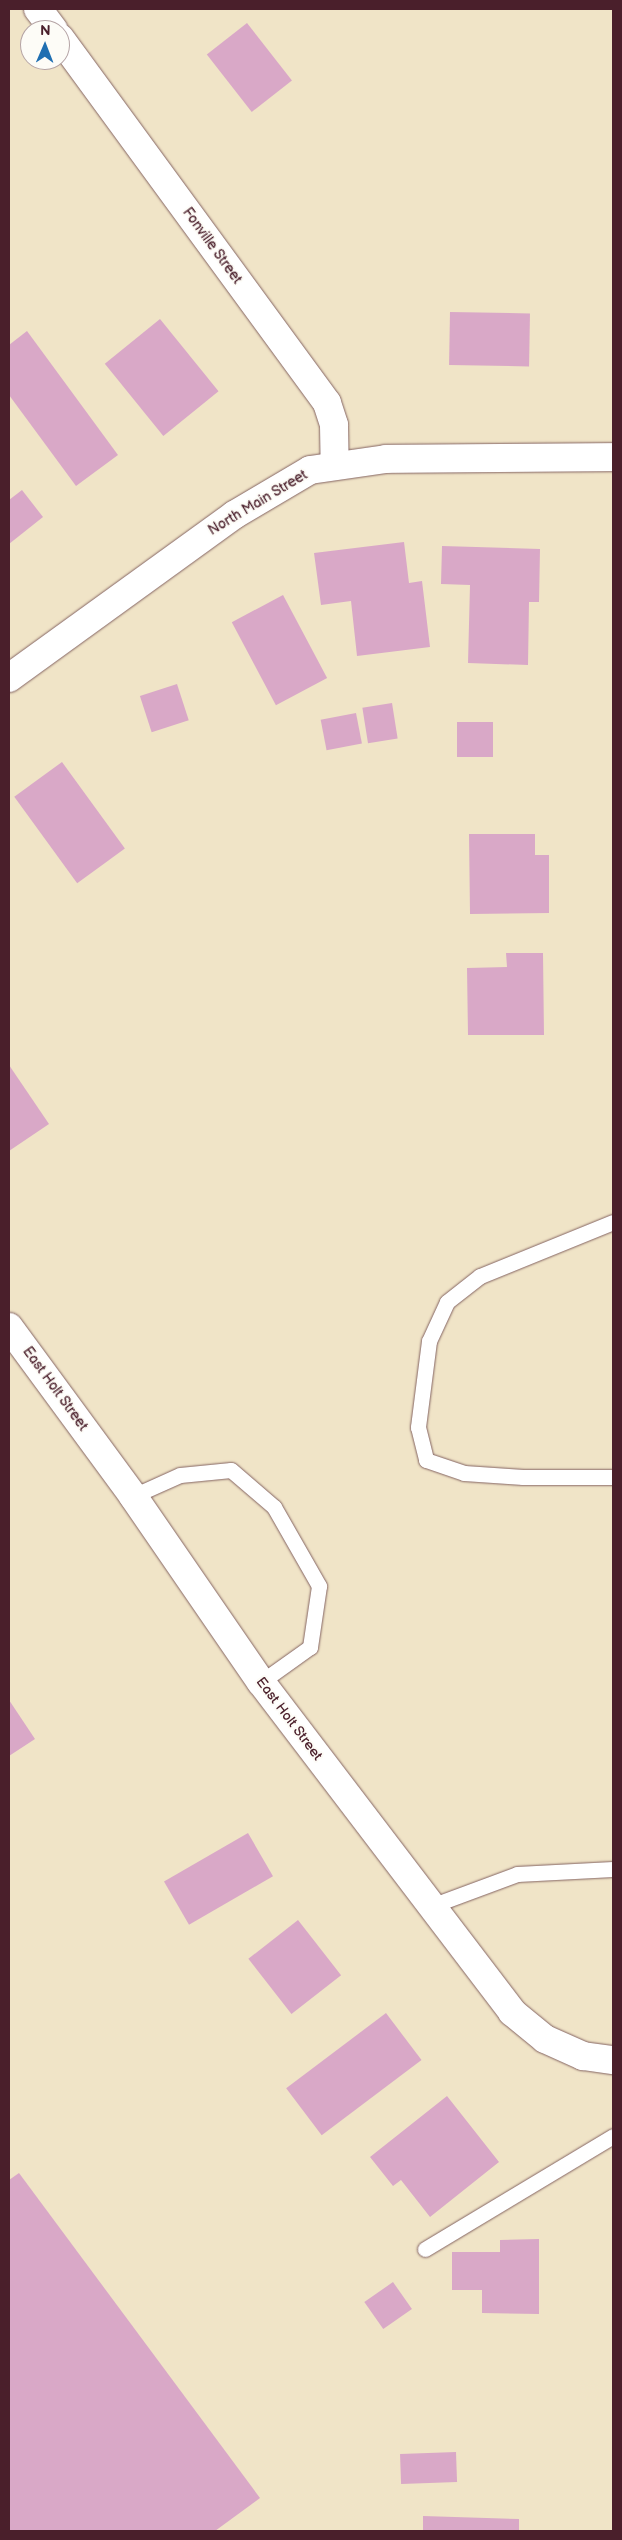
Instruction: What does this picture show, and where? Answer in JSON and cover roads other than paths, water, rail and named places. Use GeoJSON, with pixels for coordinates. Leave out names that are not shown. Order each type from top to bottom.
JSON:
{"type":"FeatureCollection","features":[{"type":"Feature","properties":{"kind":"street"},"geometry":{"type":"LineString","coordinates":[[38,9],[46,20]]}},
{"type":"Feature","properties":{"kind":"street","name":"Fonville Street"},"geometry":{"type":"LineString","coordinates":[[70,52],[327,403],[334,425],[335,464]]}},
{"type":"Feature","properties":{"kind":"street","name":"North Main Street"},"geometry":{"type":"LineString","coordinates":[[9,678],[234,514],[310,470],[335,464],[386,458],[613,457]]}},
{"type":"Feature","properties":{"kind":"street","name":"East Holt Street"},"geometry":{"type":"LineString","coordinates":[[9,1327],[133,1496],[261,1682],[512,2012],[545,2040],[583,2056],[613,2060]]}},
{"type":"Feature","properties":{"kind":"lane"},"geometry":{"type":"LineString","coordinates":[[613,1222],[480,1276],[447,1302],[429,1341],[418,1427],[426,1460],[464,1473],[523,1477],[613,1476]]}},
{"type":"Feature","properties":{"kind":"lane"},"geometry":{"type":"LineString","coordinates":[[133,1496],[180,1475],[231,1470],[274,1507],[319,1586],[310,1647],[261,1682]]}},
{"type":"Feature","properties":{"kind":"lane"},"geometry":{"type":"LineString","coordinates":[[430,1906],[517,1874],[613,1868]]}},
{"type":"Feature","properties":{"kind":"lane"},"geometry":{"type":"LineString","coordinates":[[424,2250],[613,2136]]}}]}
